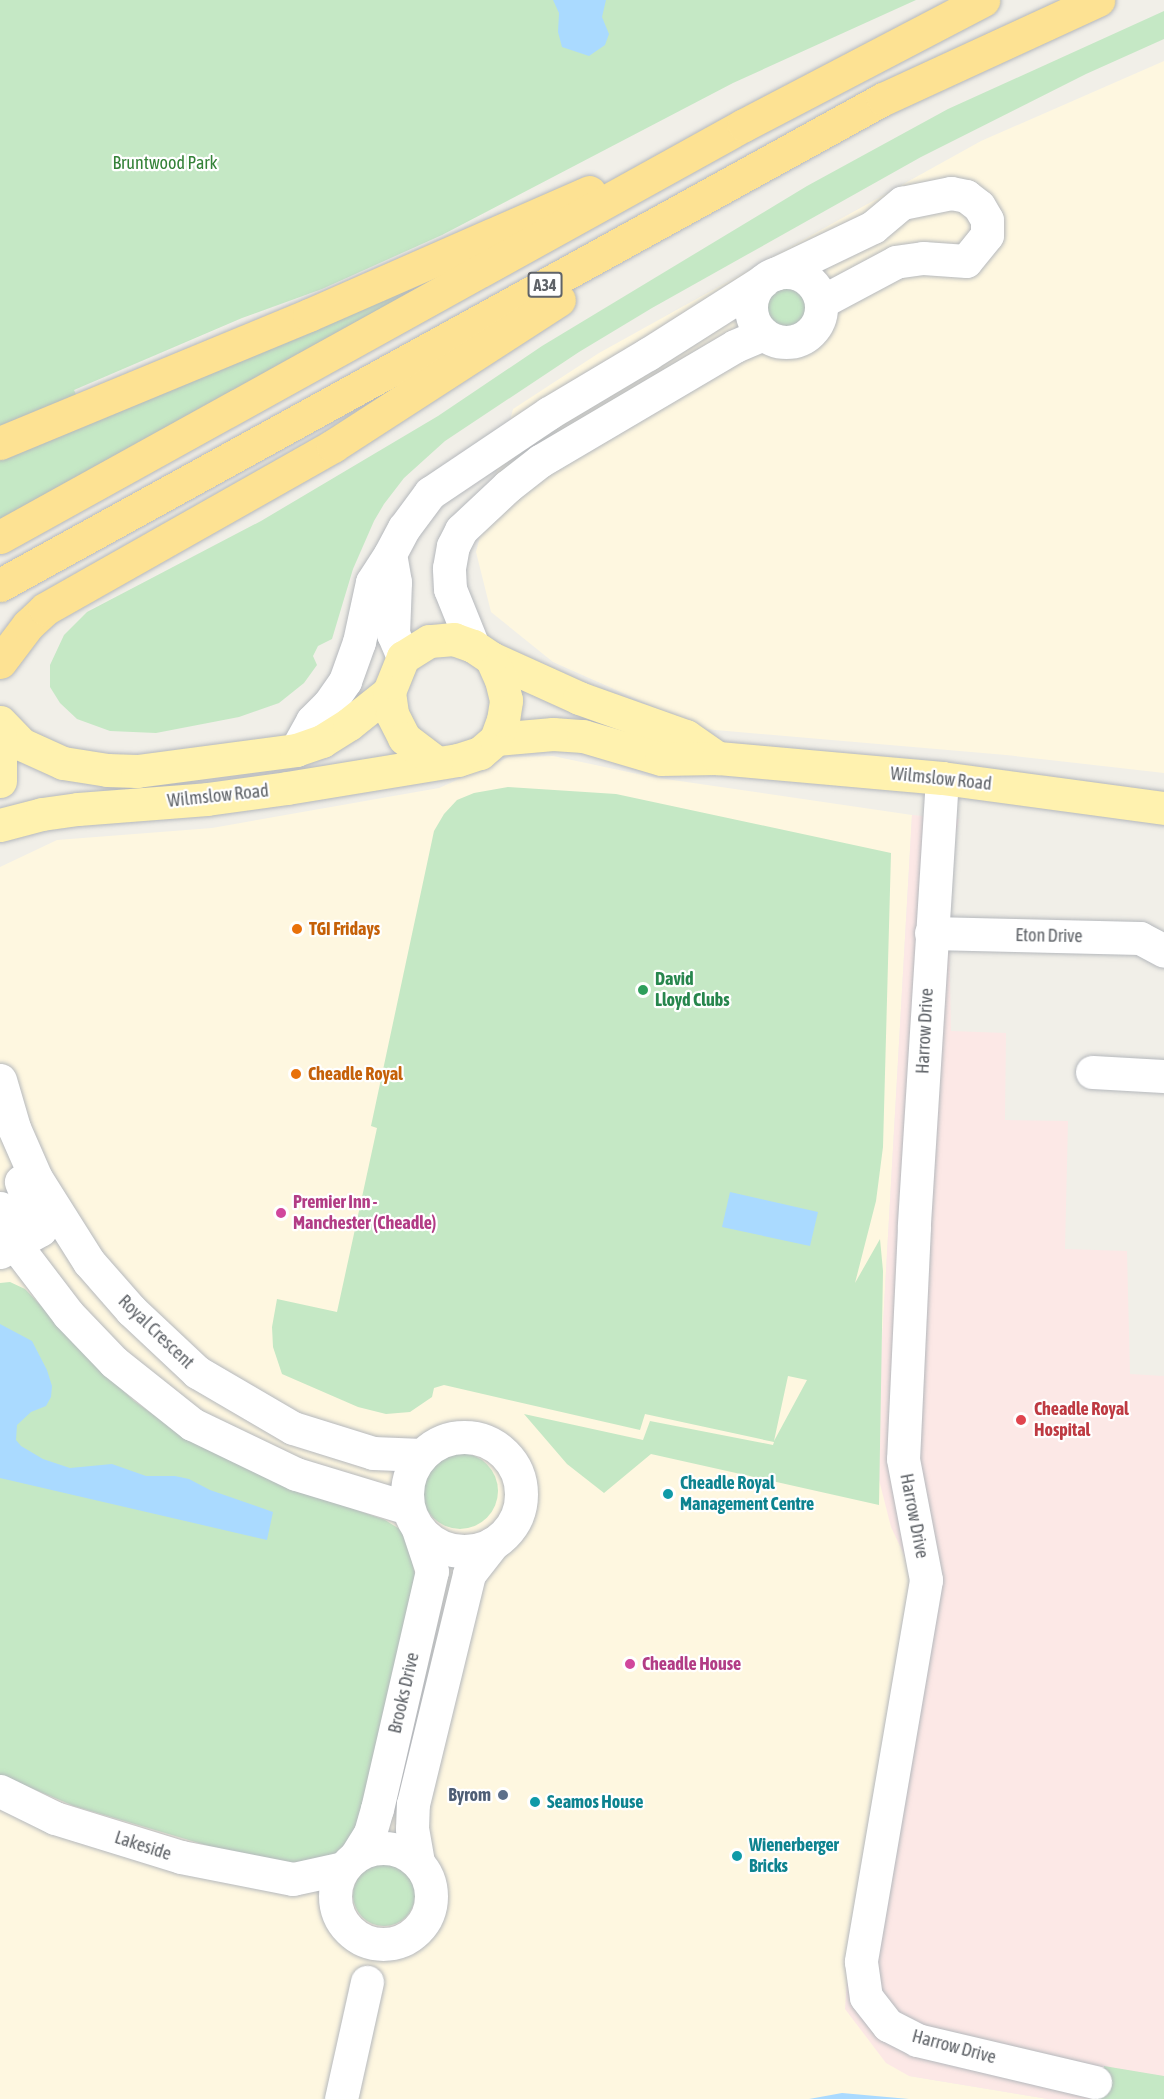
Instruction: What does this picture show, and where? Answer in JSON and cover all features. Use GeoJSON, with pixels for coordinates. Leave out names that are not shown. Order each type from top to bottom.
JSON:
{"type":"FeatureCollection","features":[{"type":"Feature","properties":{"kind":"highway","name":"A34"},"geometry":{"type":"LineString","coordinates":[[0,537],[744,125],[983,0]]}},
{"type":"Feature","properties":{"kind":"highway","name":"A34"},"geometry":{"type":"LineString","coordinates":[[0,585],[759,165],[883,99],[1098,0]]}},
{"type":"Feature","properties":{"kind":"highway"},"geometry":{"type":"LineString","coordinates":[[0,443],[309,315],[744,125]]}},
{"type":"Feature","properties":{"kind":"highway"},"geometry":{"type":"LineString","coordinates":[[0,662],[28,625],[54,603],[333,446],[759,165]]}},
{"type":"Feature","properties":{"kind":"main road"},"geometry":{"type":"LineString","coordinates":[[441,638],[453,639],[482,652],[501,680],[506,700],[503,720],[496,739],[480,753],[458,760],[436,762],[404,738],[392,714],[389,692],[403,657],[416,647],[441,638]]}},
{"type":"Feature","properties":{"kind":"main road","name":"Wilmslow Road"},"geometry":{"type":"LineString","coordinates":[[482,652],[579,698],[686,736],[718,758]]}},
{"type":"Feature","properties":{"kind":"main road","name":"Wilmslow Road"},"geometry":{"type":"LineString","coordinates":[[0,722],[21,744],[63,763],[107,771],[137,771],[296,750],[322,741],[349,724],[389,692]]}},
{"type":"Feature","properties":{"kind":"main road","name":"Wilmslow Road"},"geometry":{"type":"LineString","coordinates":[[496,739],[553,734],[583,736],[661,759],[718,758],[942,778],[1164,808]]}},
{"type":"Feature","properties":{"kind":"main road"},"geometry":{"type":"LineString","coordinates":[[0,735],[0,781]]}},
{"type":"Feature","properties":{"kind":"main road","name":"Wilmslow Road"},"geometry":{"type":"LineString","coordinates":[[0,825],[42,814],[230,796],[436,762]]}},
{"type":"Feature","properties":{"kind":"street"},"geometry":{"type":"LineString","coordinates":[[296,750],[312,721],[329,704],[345,681],[359,642],[372,582],[417,509],[430,493],[453,475],[769,277],[873,227],[902,203],[951,193],[966,196],[978,206],[987,220],[987,235],[966,261],[923,258],[896,262],[821,302]]}},
{"type":"Feature","properties":{"kind":"street"},"geometry":{"type":"LineString","coordinates":[[784,272],[801,275],[814,286],[821,302],[820,316],[816,326],[798,340],[776,340],[763,334],[752,313],[755,290],[769,277],[784,272]]}},
{"type":"Feature","properties":{"kind":"street"},"geometry":{"type":"LineString","coordinates":[[482,652],[450,589],[449,568],[453,546],[461,530],[508,486],[540,461],[735,346],[763,334]]}},
{"type":"Feature","properties":{"kind":"street"},"geometry":{"type":"LineString","coordinates":[[390,554],[395,582],[393,634],[403,657]]}},
{"type":"Feature","properties":{"kind":"street","name":"Harrow Drive"},"geometry":{"type":"LineString","coordinates":[[942,778],[931,933],[903,1459],[926,1580],[861,1962],[866,1997],[888,2025],[917,2040],[1095,2082]]}},
{"type":"Feature","properties":{"kind":"street","name":"Eton Drive"},"geometry":{"type":"LineString","coordinates":[[931,933],[1140,938],[1164,951]]}},
{"type":"Feature","properties":{"kind":"street"},"geometry":{"type":"LineString","coordinates":[[1092,1072],[1164,1076]]}},
{"type":"Feature","properties":{"kind":"street"},"geometry":{"type":"LineString","coordinates":[[1,1104],[40,1230],[7,1248]]}},
{"type":"Feature","properties":{"kind":"street","name":"Royal Crescent"},"geometry":{"type":"LineString","coordinates":[[1,1104],[36,1178],[89,1262],[131,1310],[197,1372],[293,1428],[373,1453],[422,1455]]}},
{"type":"Feature","properties":{"kind":"street"},"geometry":{"type":"LineString","coordinates":[[0,1208],[7,1248],[114,1362],[192,1424],[296,1474],[413,1518]]}},
{"type":"Feature","properties":{"kind":"street"},"geometry":{"type":"LineString","coordinates":[[455,1437],[483,1441],[506,1456],[516,1471],[521,1490],[519,1508],[512,1525],[493,1544],[477,1550],[453,1550],[430,1541],[413,1518],[407,1489],[411,1471],[422,1455],[437,1443],[455,1437]]}},
{"type":"Feature","properties":{"kind":"street","name":"Brooks Drive"},"geometry":{"type":"LineString","coordinates":[[350,1861],[370,1833],[377,1809],[432,1571],[413,1518]]}},
{"type":"Feature","properties":{"kind":"street","name":"Brooks Drive"},"geometry":{"type":"LineString","coordinates":[[417,1862],[412,1828],[413,1804],[469,1574],[493,1544]]}},
{"type":"Feature","properties":{"kind":"street","name":"Lakeside"},"geometry":{"type":"LineString","coordinates":[[0,1791],[55,1818],[181,1857],[293,1879],[350,1861]]}},
{"type":"Feature","properties":{"kind":"street"},"geometry":{"type":"LineString","coordinates":[[347,1927],[366,1941],[392,1943],[412,1934],[427,1916],[430,1889],[427,1876],[417,1862],[405,1852],[389,1848],[372,1848],[350,1861],[337,1880],[334,1893],[367,1982]]}},
{"type":"Feature","properties":{"kind":"street","name":"Lakeside"},"geometry":{"type":"LineString","coordinates":[[293,1879],[347,1927]]}},
{"type":"Feature","properties":{"kind":"street"},"geometry":{"type":"LineString","coordinates":[[341,2099],[367,1982],[392,1943]]}},
{"type":"Feature","properties":{"kind":"shaded area"},"geometry":{"type":"Polygon","coordinates":[[[1164,61],[1164,773],[1006,755],[704,729],[553,662],[491,612],[476,552],[513,409],[599,353],[981,141],[1164,61]]]}},
{"type":"Feature","properties":{"kind":"shaded area"},"geometry":{"type":"Polygon","coordinates":[[[553,756],[652,777],[912,815],[875,1464],[915,1577],[909,2076],[1048,2099],[0,2099],[0,867],[57,840],[212,828],[439,788],[509,757],[553,756]]]}},
{"type":"Feature","properties":{"kind":"shaded area","name":"Cheadle Royal Hospital"},"geometry":{"type":"Polygon","coordinates":[[[912,815],[959,819],[948,870],[951,1031],[1006,1033],[1005,1120],[1068,1121],[1065,1249],[1127,1251],[1130,1374],[1164,1376],[1164,2099],[1048,2099],[909,2076],[886,2063],[845,2009],[848,1964],[915,1578],[891,1527],[875,1464],[912,815]]]}},
{"type":"Feature","properties":{"kind":"green space","name":"Bruntwood Park"},"geometry":{"type":"Polygon","coordinates":[[[0,0],[916,0],[733,83],[442,235],[322,289],[242,318],[74,390],[78,399],[0,431],[0,0]]]}},
{"type":"Feature","properties":{"kind":"green space"},"geometry":{"type":"Polygon","coordinates":[[[1164,11],[1164,39],[1086,74],[921,157],[652,308],[579,352],[445,441],[404,478],[384,504],[353,569],[332,639],[318,646],[313,656],[317,665],[304,683],[279,703],[239,717],[156,733],[110,731],[77,719],[60,703],[50,687],[50,665],[64,635],[87,612],[261,521],[438,416],[542,346],[807,186],[948,109],[1164,11]]]}},
{"type":"Feature","properties":{"kind":"green space"},"geometry":{"type":"Polygon","coordinates":[[[420,284],[424,295],[0,523],[0,459],[420,284]]]}},
{"type":"Feature","properties":{"kind":"green space"},"geometry":{"type":"Polygon","coordinates":[[[786,288],[800,294],[806,308],[800,322],[786,328],[772,322],[766,308],[772,294],[786,288]]]}},
{"type":"Feature","properties":{"kind":"green space","name":"David Lloyd Clubs"},"geometry":{"type":"Polygon","coordinates":[[[508,787],[616,794],[891,853],[883,1147],[876,1201],[855,1283],[880,1239],[883,1271],[879,1505],[651,1454],[604,1493],[567,1464],[524,1414],[643,1440],[650,1421],[773,1445],[774,1442],[645,1414],[640,1430],[444,1385],[434,1388],[432,1397],[410,1412],[386,1414],[358,1407],[282,1374],[273,1347],[272,1327],[277,1299],[337,1312],[377,1128],[371,1126],[434,831],[444,814],[457,800],[474,793],[508,787]],[[788,1376],[774,1441],[807,1380],[788,1376]]]}},
{"type":"Feature","properties":{"kind":"green space"},"geometry":{"type":"Polygon","coordinates":[[[10,1282],[25,1289],[134,1401],[172,1428],[319,1497],[385,1520],[406,1533],[415,1575],[365,1824],[345,1852],[301,1865],[219,1849],[74,1806],[0,1775],[0,1283],[10,1282]]]}},
{"type":"Feature","properties":{"kind":"green space"},"geometry":{"type":"Polygon","coordinates":[[[460,1453],[474,1456],[487,1464],[495,1477],[498,1491],[495,1505],[487,1518],[474,1526],[460,1529],[446,1526],[433,1518],[425,1505],[422,1491],[425,1477],[433,1464],[446,1456],[460,1453]]]}},
{"type":"Feature","properties":{"kind":"green space"},"geometry":{"type":"Polygon","coordinates":[[[384,1864],[401,1869],[406,1873],[410,1878],[415,1895],[410,1912],[406,1917],[401,1921],[384,1926],[367,1921],[362,1917],[358,1912],[353,1895],[358,1878],[362,1873],[367,1869],[384,1864]]]}},
{"type":"Feature","properties":{"kind":"green space"},"geometry":{"type":"Polygon","coordinates":[[[1104,2066],[1164,2076],[1164,2099],[1097,2099],[1104,2066]]]}},
{"type":"Feature","properties":{"kind":"water"},"geometry":{"type":"Polygon","coordinates":[[[553,0],[606,0],[602,17],[609,34],[605,45],[589,56],[562,47],[558,32],[559,13],[553,0]]]}},
{"type":"Feature","properties":{"kind":"water"},"geometry":{"type":"Polygon","coordinates":[[[730,1192],[818,1212],[810,1246],[722,1227],[730,1192]]]}},
{"type":"Feature","properties":{"kind":"water"},"geometry":{"type":"Polygon","coordinates":[[[0,1324],[32,1341],[47,1370],[52,1386],[51,1397],[46,1406],[31,1412],[17,1425],[16,1440],[21,1446],[43,1459],[70,1468],[112,1464],[146,1476],[175,1476],[189,1479],[210,1490],[273,1512],[267,1540],[0,1478],[0,1324]]]}},
{"type":"Feature","properties":{"kind":"water"},"geometry":{"type":"Polygon","coordinates":[[[842,2093],[909,2099],[809,2099],[842,2093]]]}},
{"type":"Feature","properties":{"kind":"place","name":"TGI Fridays"},"geometry":{"type":"Point","coordinates":[297,929]}},
{"type":"Feature","properties":{"kind":"place","name":"David Lloyd Clubs"},"geometry":{"type":"Point","coordinates":[643,990]}},
{"type":"Feature","properties":{"kind":"place","name":"Cheadle Royal"},"geometry":{"type":"Point","coordinates":[296,1074]}},
{"type":"Feature","properties":{"kind":"place","name":"Premier Inn - Manchester (Cheadle)"},"geometry":{"type":"Point","coordinates":[281,1213]}},
{"type":"Feature","properties":{"kind":"place","name":"Cheadle Royal Hospital"},"geometry":{"type":"Point","coordinates":[1021,1420]}},
{"type":"Feature","properties":{"kind":"place","name":"Cheadle Royal Management Centre"},"geometry":{"type":"Point","coordinates":[668,1494]}},
{"type":"Feature","properties":{"kind":"place","name":"Cheadle House"},"geometry":{"type":"Point","coordinates":[630,1664]}},
{"type":"Feature","properties":{"kind":"place","name":"Byrom"},"geometry":{"type":"Point","coordinates":[503,1795]}},
{"type":"Feature","properties":{"kind":"place","name":"Seamos House"},"geometry":{"type":"Point","coordinates":[535,1802]}},
{"type":"Feature","properties":{"kind":"place","name":"Wienerberger Bricks"},"geometry":{"type":"Point","coordinates":[737,1856]}}]}
